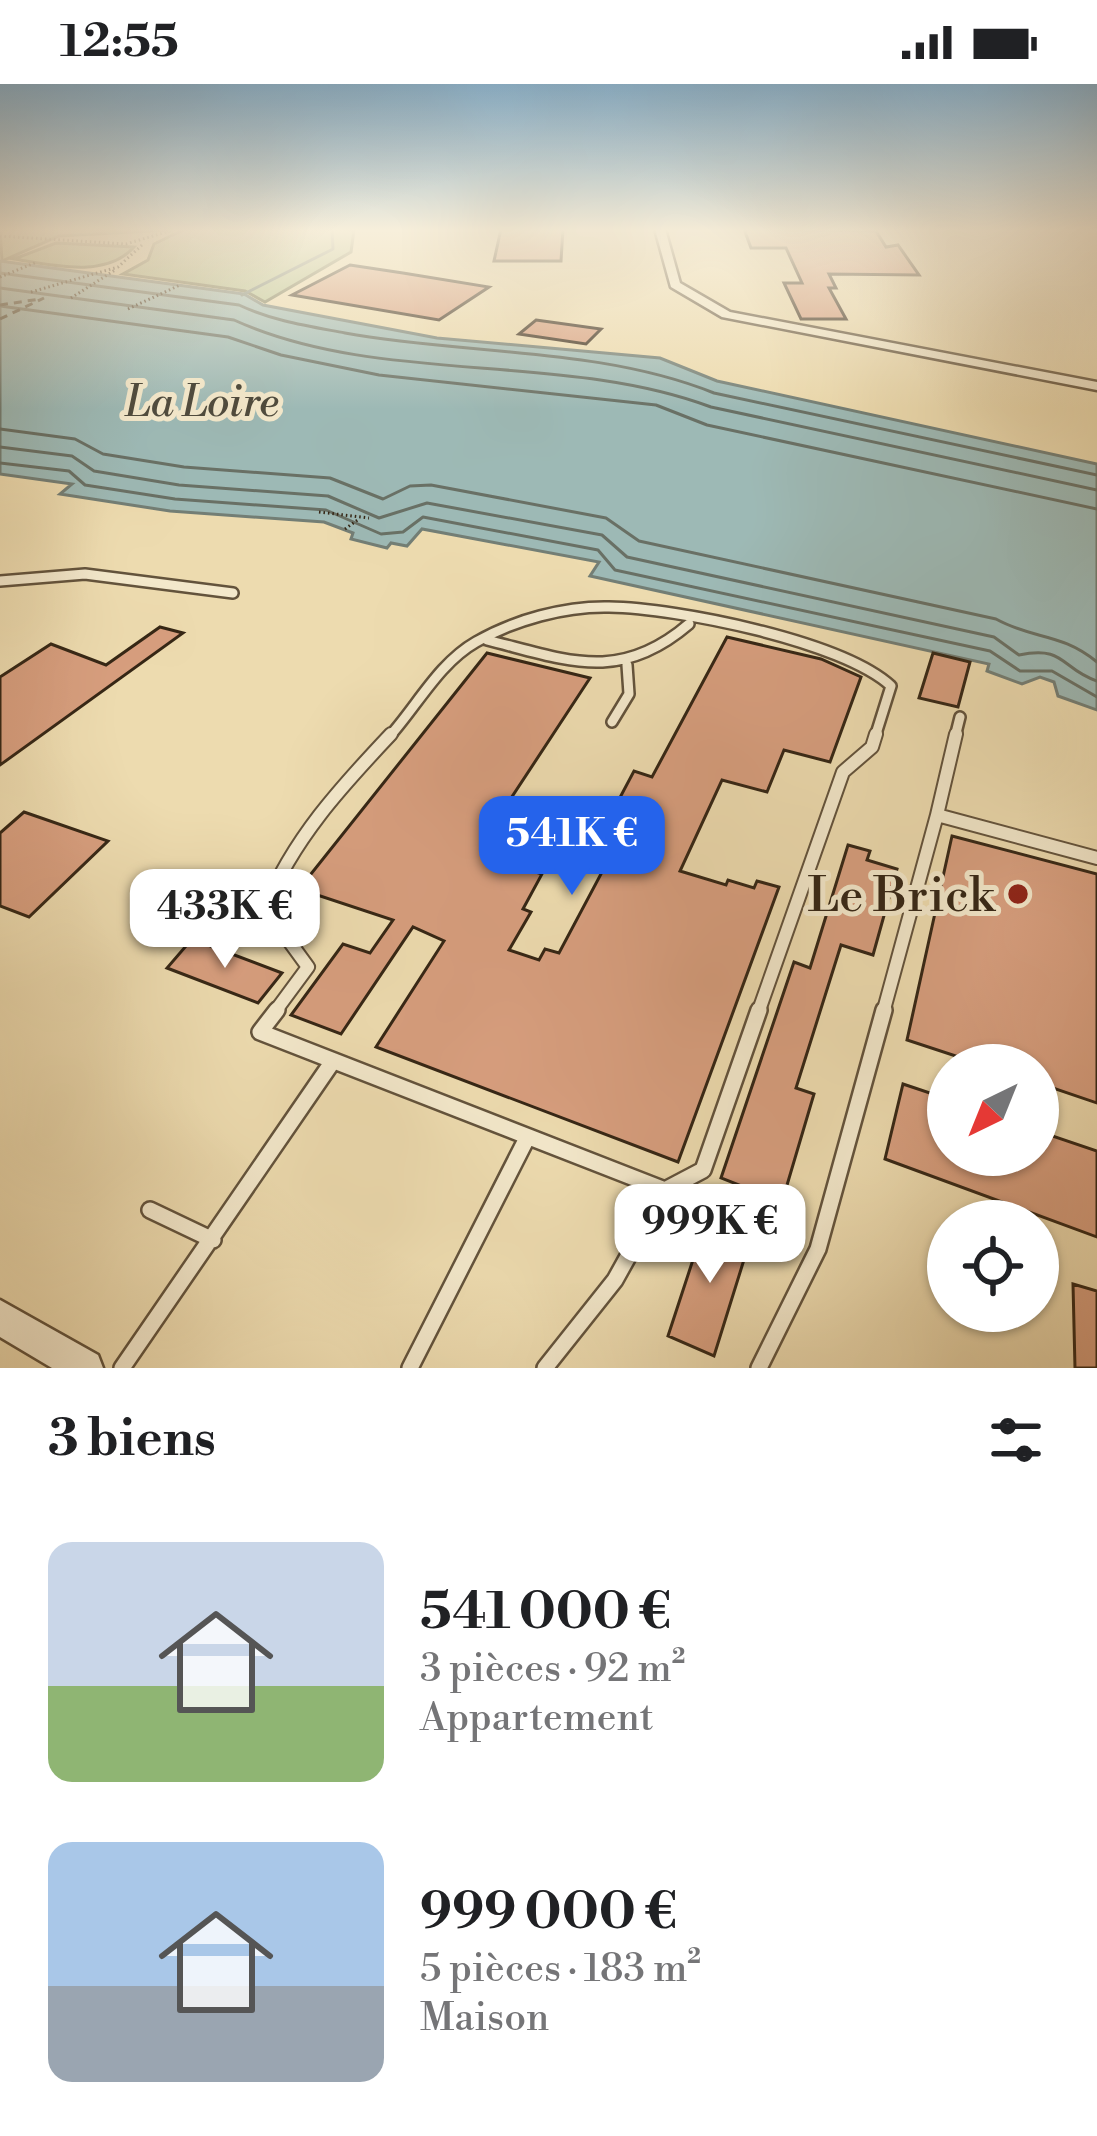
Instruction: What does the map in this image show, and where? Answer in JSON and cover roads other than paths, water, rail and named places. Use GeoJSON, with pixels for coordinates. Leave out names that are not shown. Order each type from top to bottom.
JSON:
{"type":"FeatureCollection","features":[{"type":"Feature","properties":{"kind":"street"},"geometry":{"type":"LineString","coordinates":[[682,289],[726,315],[1097,386]]}},
{"type":"Feature","properties":{"kind":"street"},"geometry":{"type":"LineString","coordinates":[[0,1317],[85,1368]]}},
{"type":"Feature","properties":{"kind":"lane"},"geometry":{"type":"LineString","coordinates":[[0,581],[31,573],[119,580],[141,576],[233,593]]}},
{"type":"Feature","properties":{"kind":"lane"},"geometry":{"type":"LineString","coordinates":[[545,1368],[615,1280],[665,1190],[703,1170],[843,772],[872,747],[891,686],[874,666],[832,649],[612,608],[580,608],[484,640],[454,657],[328,804],[277,873],[265,908],[308,967],[260,1032],[665,1190]]}},
{"type":"Feature","properties":{"kind":"lane"},"geometry":{"type":"LineString","coordinates":[[484,640],[593,664],[627,665],[667,647],[689,624]]}},
{"type":"Feature","properties":{"kind":"lane"},"geometry":{"type":"LineString","coordinates":[[612,722],[629,694],[627,665]]}},
{"type":"Feature","properties":{"kind":"lane"},"geometry":{"type":"LineString","coordinates":[[759,1368],[818,1250],[960,717]]}},
{"type":"Feature","properties":{"kind":"lane"},"geometry":{"type":"LineString","coordinates":[[937,815],[1097,858]]}},
{"type":"Feature","properties":{"kind":"lane"},"geometry":{"type":"LineString","coordinates":[[122,1368],[333,1061]]}},
{"type":"Feature","properties":{"kind":"lane"},"geometry":{"type":"LineString","coordinates":[[410,1368],[527,1138]]}},
{"type":"Feature","properties":{"kind":"lane"},"geometry":{"type":"LineString","coordinates":[[150,1210],[213,1240]]}},
{"type":"Feature","properties":{"kind":"water","name":"La Loire"},"geometry":{"type":"Polygon","coordinates":[[[0,289],[206,289],[244,294],[263,305],[437,338],[660,358],[717,381],[1097,464],[1097,710],[1058,696],[1054,682],[1040,677],[1022,684],[987,671],[989,664],[590,576],[599,562],[422,529],[407,546],[391,543],[387,548],[351,539],[353,533],[324,522],[170,511],[60,494],[72,484],[0,474],[0,289]]]}},
{"type":"Feature","properties":{"kind":"waterway"},"geometry":{"type":"LineString","coordinates":[[242,295],[254,289]]}},
{"type":"Feature","properties":{"kind":"place","name":"Le Brick"},"geometry":{"type":"Point","coordinates":[1018,894]}}]}
